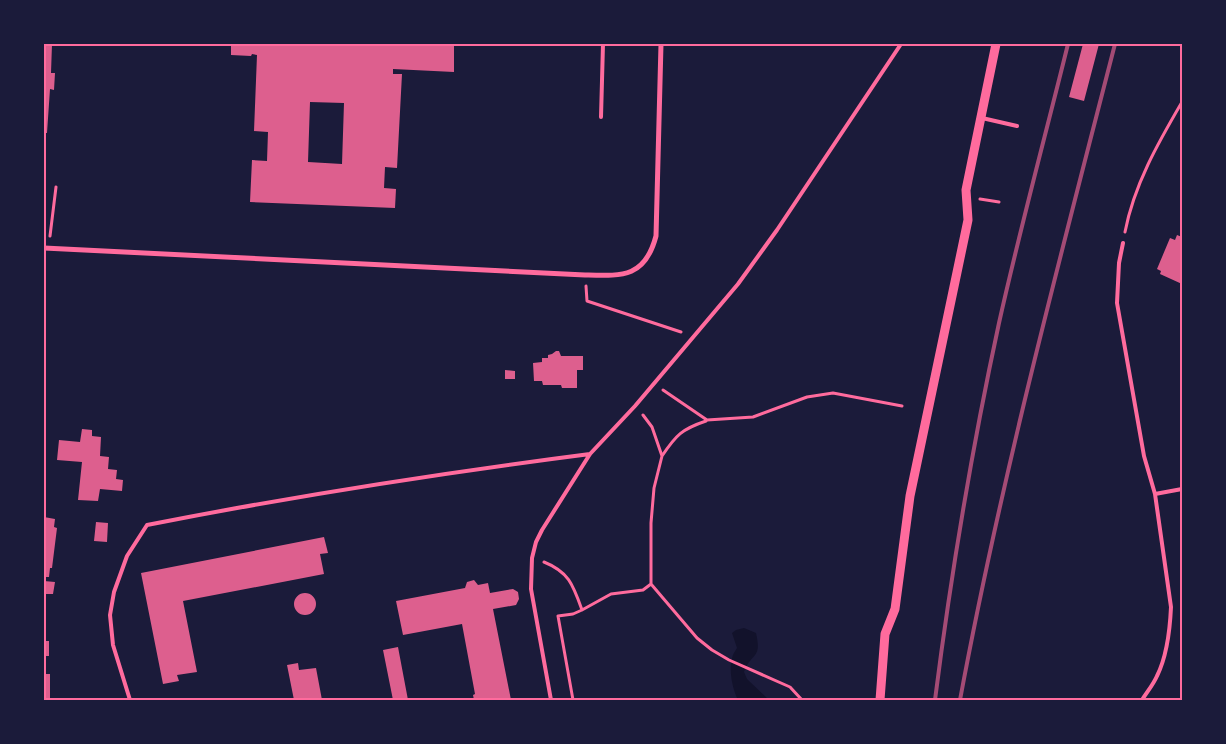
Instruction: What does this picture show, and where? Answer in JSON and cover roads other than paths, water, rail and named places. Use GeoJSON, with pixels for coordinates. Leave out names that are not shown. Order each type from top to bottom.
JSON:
{"type":"FeatureCollection","features":[{"type":"Feature","properties":{"kind":"street"},"geometry":{"type":"LineString","coordinates":[[46,248],[586,275],[612,276],[626,273],[636,269],[645,262],[652,251],[656,236],[661,44]]}},
{"type":"Feature","properties":{"kind":"street"},"geometry":{"type":"LineString","coordinates":[[880,700],[885,634],[895,609],[910,496],[968,220],[966,190],[996,44]]}},
{"type":"Feature","properties":{"kind":"lane"},"geometry":{"type":"LineString","coordinates":[[601,117],[603,44]]}},
{"type":"Feature","properties":{"kind":"lane"},"geometry":{"type":"LineString","coordinates":[[551,700],[531,589],[532,558],[536,542],[542,530],[590,454],[635,406],[738,284],[777,230],[901,44]]}},
{"type":"Feature","properties":{"kind":"lane"},"geometry":{"type":"LineString","coordinates":[[980,118],[1017,126]]}},
{"type":"Feature","properties":{"kind":"lane"},"geometry":{"type":"LineString","coordinates":[[1124,243],[1119,263],[1117,303],[1144,456],[1155,494],[1171,607],[1170,624],[1162,662],[1157,676],[1142,700]]}},
{"type":"Feature","properties":{"kind":"lane"},"geometry":{"type":"LineString","coordinates":[[130,700],[113,645],[110,615],[114,592],[127,556],[147,525],[232,508],[504,465],[590,454]]}},
{"type":"Feature","properties":{"kind":"lane"},"geometry":{"type":"LineString","coordinates":[[1155,494],[1182,489]]}},
{"type":"Feature","properties":{"kind":"railway"},"geometry":{"type":"LineString","coordinates":[[935,700],[963,511],[989,370],[1015,253],[1068,44]]}},
{"type":"Feature","properties":{"kind":"railway"},"geometry":{"type":"LineString","coordinates":[[960,700],[1012,453],[1115,44]]}}]}
